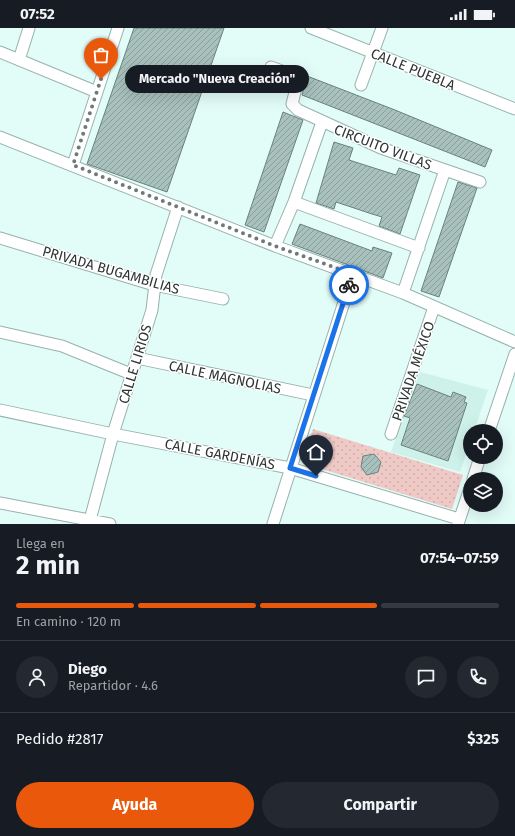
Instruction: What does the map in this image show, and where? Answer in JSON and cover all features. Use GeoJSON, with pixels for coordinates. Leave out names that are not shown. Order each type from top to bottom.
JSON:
{"type":"FeatureCollection","features":[{"type":"Feature","properties":{"kind":"street"},"geometry":{"type":"LineString","coordinates":[[19,60],[30,28]]}},
{"type":"Feature","properties":{"kind":"street"},"geometry":{"type":"LineString","coordinates":[[73,165],[118,28]]}},
{"type":"Feature","properties":{"kind":"street","name":"CALLE PUEBLA"},"geometry":{"type":"LineString","coordinates":[[311,28],[515,109]]}},
{"type":"Feature","properties":{"kind":"street"},"geometry":{"type":"LineString","coordinates":[[361,86],[382,28]]}},
{"type":"Feature","properties":{"kind":"street"},"geometry":{"type":"LineString","coordinates":[[0,52],[97,92]]}},
{"type":"Feature","properties":{"kind":"street","name":"CIRCUITO VILLAS"},"geometry":{"type":"LineString","coordinates":[[271,67],[295,76],[297,84],[292,102],[293,107],[322,122],[381,148],[480,182]]}},
{"type":"Feature","properties":{"kind":"street","name":"CIRCUITO VILLAS"},"geometry":{"type":"LineString","coordinates":[[275,246],[294,202],[322,122]]}},
{"type":"Feature","properties":{"kind":"street"},"geometry":{"type":"LineString","coordinates":[[0,137],[275,246],[353,274],[404,289],[434,307],[515,342]]}},
{"type":"Feature","properties":{"kind":"street","name":"CIRCUITO VILLAS"},"geometry":{"type":"LineString","coordinates":[[404,289],[445,170]]}},
{"type":"Feature","properties":{"kind":"street"},"geometry":{"type":"LineString","coordinates":[[294,202],[419,248]]}},
{"type":"Feature","properties":{"kind":"street","name":"CALLE LIRIOS"},"geometry":{"type":"LineString","coordinates":[[90,520],[113,434],[152,310],[156,275],[178,207]]}},
{"type":"Feature","properties":{"kind":"street","name":"PRIVADA BUGAMBILIAS"},"geometry":{"type":"LineString","coordinates":[[0,238],[154,285],[223,299]]}},
{"type":"Feature","properties":{"kind":"street"},"geometry":{"type":"LineString","coordinates":[[272,524],[312,395],[353,274]]}},
{"type":"Feature","properties":{"kind":"street","name":"PRIVADA MÉXICO"},"geometry":{"type":"LineString","coordinates":[[391,434],[434,307]]}},
{"type":"Feature","properties":{"kind":"street"},"geometry":{"type":"LineString","coordinates":[[0,332],[62,346],[131,374]]}},
{"type":"Feature","properties":{"kind":"street"},"geometry":{"type":"LineString","coordinates":[[491,424],[515,354]]}},
{"type":"Feature","properties":{"kind":"street","name":"CALLE MAGNOLIAS"},"geometry":{"type":"LineString","coordinates":[[137,358],[312,395]]}},
{"type":"Feature","properties":{"kind":"street","name":"CALLE GARDENÍAS"},"geometry":{"type":"LineString","coordinates":[[0,410],[113,434],[290,468],[459,522]]}},
{"type":"Feature","properties":{"kind":"street"},"geometry":{"type":"LineString","coordinates":[[0,503],[110,524]]}},
{"type":"Feature","properties":{"kind":"street"},"geometry":{"type":"LineString","coordinates":[[459,522],[463,510]]}},
{"type":"Feature","properties":{"kind":"shaded area"},"geometry":{"type":"Polygon","coordinates":[[[420,372],[488,390],[476,424],[463,424],[463,463],[460,472],[391,452],[420,372]]]}},
{"type":"Feature","properties":{"kind":"shaded area"},"geometry":{"type":"Polygon","coordinates":[[[313,429],[463,475],[452,509],[302,463],[313,429]]]}},
{"type":"Feature","properties":{"kind":"building"},"geometry":{"type":"Polygon","coordinates":[[[134,28],[224,28],[167,192],[87,164],[134,28]]]}},
{"type":"Feature","properties":{"kind":"building"},"geometry":{"type":"Polygon","coordinates":[[[307,76],[492,150],[485,167],[302,95],[307,76]]]}},
{"type":"Feature","properties":{"kind":"building"},"geometry":{"type":"Polygon","coordinates":[[[283,112],[303,120],[264,232],[245,225],[283,112]]]}},
{"type":"Feature","properties":{"kind":"building"},"geometry":{"type":"Polygon","coordinates":[[[334,142],[353,148],[349,160],[396,175],[399,168],[420,175],[400,234],[379,226],[382,217],[336,202],[334,209],[316,203],[334,142]]]}},
{"type":"Feature","properties":{"kind":"building"},"geometry":{"type":"Polygon","coordinates":[[[458,182],[477,188],[439,297],[421,291],[458,182]]]}},
{"type":"Feature","properties":{"kind":"building"},"geometry":{"type":"Polygon","coordinates":[[[300,224],[372,251],[373,247],[392,253],[383,278],[292,244],[300,224]]]}},
{"type":"Feature","properties":{"kind":"building"},"geometry":{"type":"Polygon","coordinates":[[[417,384],[451,397],[453,392],[466,397],[464,402],[467,403],[448,461],[401,445],[410,418],[404,416],[417,384]]]}},
{"type":"Feature","properties":{"kind":"building"},"geometry":{"type":"Polygon","coordinates":[[[374,454],[381,462],[378,472],[367,475],[361,467],[363,456],[374,454]]]}},
{"type":"Feature","properties":{"kind":"way so far"},"geometry":{"type":"LineString","coordinates":[[101,79],[73,165],[275,246],[353,274],[349,285]]}},
{"type":"Feature","properties":{"kind":"place","name":"Mercado \"Nueva Creación\""},"geometry":{"type":"Point","coordinates":[101,79]}},
{"type":"Feature","properties":{"kind":"route"},"geometry":{"type":"LineString","coordinates":[[316,476],[290,468],[312,395],[349,285]]}}]}
